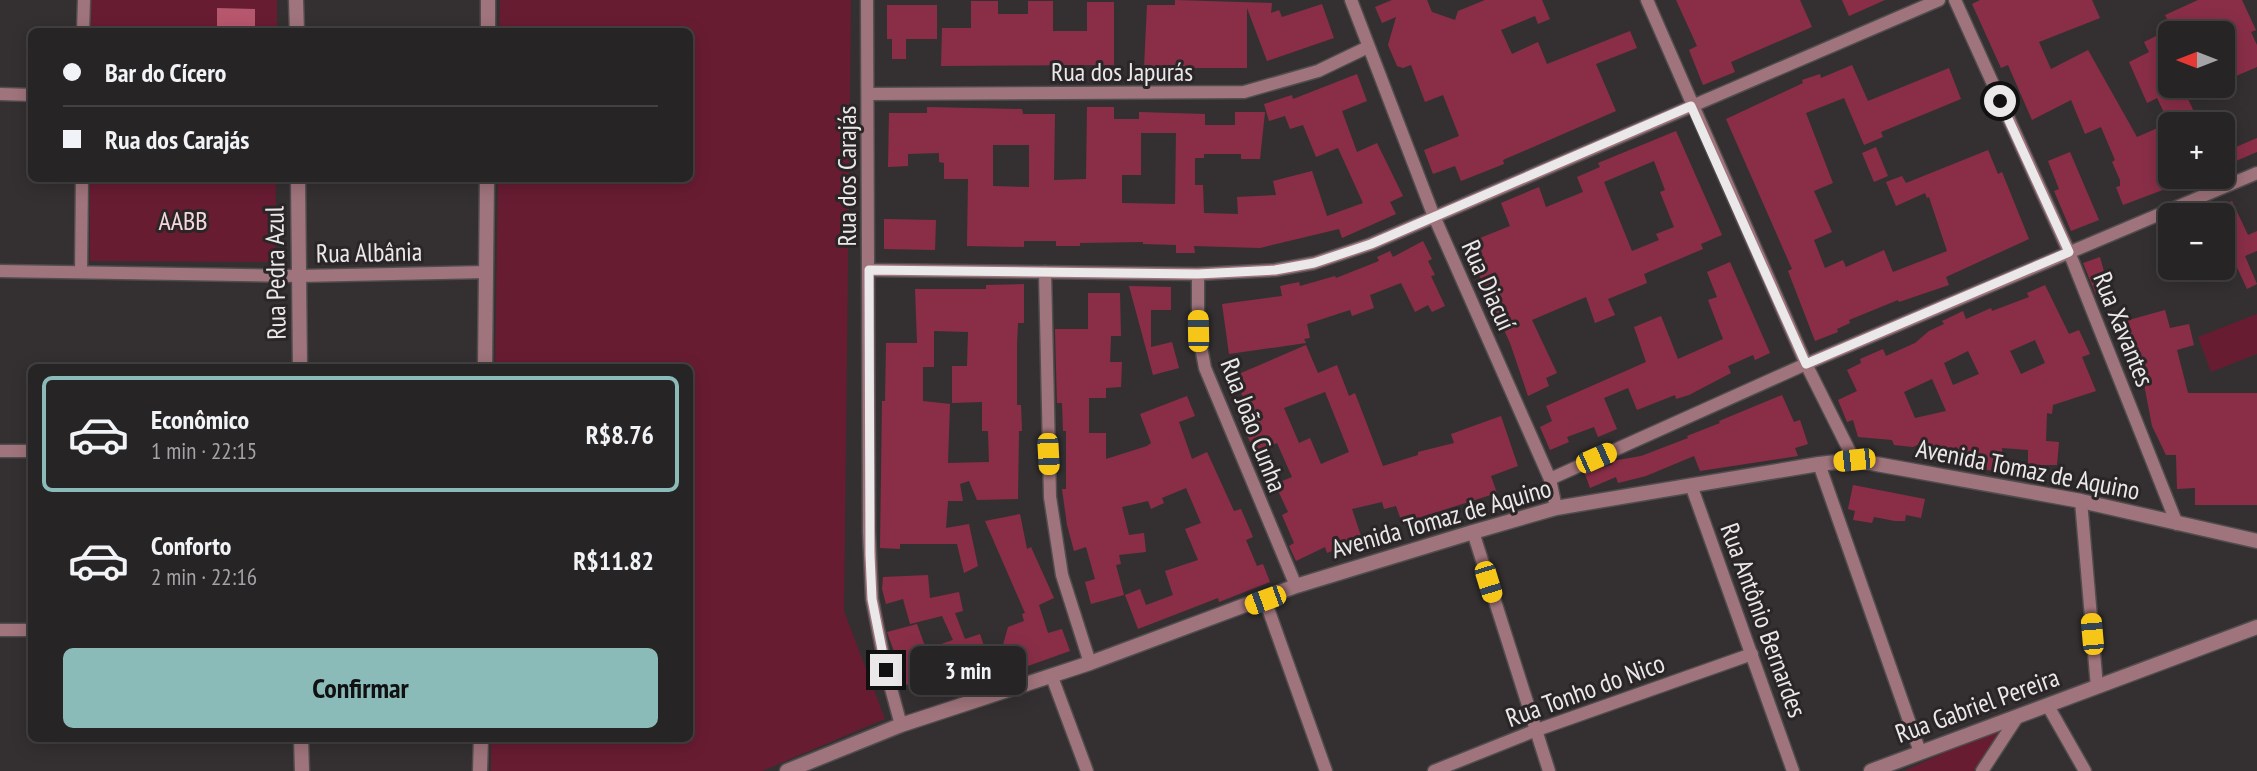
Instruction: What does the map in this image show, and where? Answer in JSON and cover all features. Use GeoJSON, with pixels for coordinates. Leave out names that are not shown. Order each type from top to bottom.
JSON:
{"type":"FeatureCollection","features":[{"type":"Feature","properties":{"kind":"street"},"geometry":{"type":"LineString","coordinates":[[83,28],[84,0]]}},
{"type":"Feature","properties":{"kind":"street"},"geometry":{"type":"LineString","coordinates":[[296,0],[297,28]]}},
{"type":"Feature","properties":{"kind":"street"},"geometry":{"type":"LineString","coordinates":[[488,0],[488,28]]}},
{"type":"Feature","properties":{"kind":"street","name":"Rua dos Carajás"},"geometry":{"type":"LineString","coordinates":[[867,0],[872,599],[886,670],[901,725]]}},
{"type":"Feature","properties":{"kind":"street","name":"Rua Diacuí"},"geometry":{"type":"LineString","coordinates":[[1351,0],[1433,214],[1550,479],[1556,508]]}},
{"type":"Feature","properties":{"kind":"street"},"geometry":{"type":"LineString","coordinates":[[1647,0],[1691,106],[1806,364],[1854,460]]}},
{"type":"Feature","properties":{"kind":"street"},"geometry":{"type":"LineString","coordinates":[[869,270],[1198,274],[1275,270],[1314,263],[1371,244],[1433,214],[1939,0]]}},
{"type":"Feature","properties":{"kind":"street","name":"Rua Xavantes"},"geometry":{"type":"LineString","coordinates":[[1955,0],[2069,252],[2177,524]]}},
{"type":"Feature","properties":{"kind":"street","name":"Rua dos Japurás"},"geometry":{"type":"LineString","coordinates":[[868,94],[1244,92],[1318,71],[1368,47]]}},
{"type":"Feature","properties":{"kind":"street"},"geometry":{"type":"LineString","coordinates":[[0,94],[28,94]]}},
{"type":"Feature","properties":{"kind":"street"},"geometry":{"type":"LineString","coordinates":[[1550,479],[1806,364],[2257,173]]}},
{"type":"Feature","properties":{"kind":"street"},"geometry":{"type":"LineString","coordinates":[[81,272],[82,182]]}},
{"type":"Feature","properties":{"kind":"street","name":"Rua Pedra Azul"},"geometry":{"type":"LineString","coordinates":[[298,182],[300,364]]}},
{"type":"Feature","properties":{"kind":"street"},"geometry":{"type":"LineString","coordinates":[[485,364],[487,182]]}},
{"type":"Feature","properties":{"kind":"street","name":"Rua Albânia"},"geometry":{"type":"LineString","coordinates":[[0,271],[299,276],[486,272]]}},
{"type":"Feature","properties":{"kind":"street"},"geometry":{"type":"LineString","coordinates":[[1045,272],[1050,497],[1062,575],[1090,663]]}},
{"type":"Feature","properties":{"kind":"street","name":"Rua João Cunha"},"geometry":{"type":"LineString","coordinates":[[1198,274],[1198,331],[1205,368],[1296,586]]}},
{"type":"Feature","properties":{"kind":"street"},"geometry":{"type":"LineString","coordinates":[[0,451],[28,451]]}},
{"type":"Feature","properties":{"kind":"street","name":"Avenida Tomaz de Aquino"},"geometry":{"type":"LineString","coordinates":[[787,771],[802,768],[901,725],[1052,677],[1265,600],[1296,586],[1473,532],[1556,508],[1819,464],[1854,460],[2081,501],[2257,541]]}},
{"type":"Feature","properties":{"kind":"street"},"geometry":{"type":"LineString","coordinates":[[1819,464],[1920,752]]}},
{"type":"Feature","properties":{"kind":"street","name":"Rua Antônio Bernardes"},"geometry":{"type":"LineString","coordinates":[[1691,485],[1793,771]]}},
{"type":"Feature","properties":{"kind":"street"},"geometry":{"type":"LineString","coordinates":[[2081,501],[2097,687]]}},
{"type":"Feature","properties":{"kind":"street"},"geometry":{"type":"LineString","coordinates":[[1473,532],[1534,731],[1549,771]]}},
{"type":"Feature","properties":{"kind":"street"},"geometry":{"type":"LineString","coordinates":[[1265,600],[1326,771]]}},
{"type":"Feature","properties":{"kind":"street","name":"Rua Gabriel Pereira"},"geometry":{"type":"LineString","coordinates":[[1871,771],[2257,627]]}},
{"type":"Feature","properties":{"kind":"street"},"geometry":{"type":"LineString","coordinates":[[0,630],[28,630]]}},
{"type":"Feature","properties":{"kind":"street","name":"Rua Tonho do Nico"},"geometry":{"type":"LineString","coordinates":[[1434,771],[1534,731],[1752,654]]}},
{"type":"Feature","properties":{"kind":"street"},"geometry":{"type":"LineString","coordinates":[[1052,677],[1087,771]]}},
{"type":"Feature","properties":{"kind":"street"},"geometry":{"type":"LineString","coordinates":[[2048,706],[2085,771]]}},
{"type":"Feature","properties":{"kind":"street"},"geometry":{"type":"LineString","coordinates":[[1982,771],[2018,716]]}},
{"type":"Feature","properties":{"kind":"street"},"geometry":{"type":"LineString","coordinates":[[301,742],[302,771]]}},
{"type":"Feature","properties":{"kind":"street"},"geometry":{"type":"LineString","coordinates":[[480,771],[481,742]]}},
{"type":"Feature","properties":{"kind":"green space"},"geometry":{"type":"Polygon","coordinates":[[[91,0],[277,0],[277,28],[91,28],[91,0]]]}},
{"type":"Feature","properties":{"kind":"green space"},"geometry":{"type":"Polygon","coordinates":[[[500,0],[851,0],[844,611],[885,719],[762,771],[491,771],[491,742],[693,742],[693,364],[495,364],[498,182],[693,182],[693,28],[499,28],[500,0]]]}},
{"type":"Feature","properties":{"kind":"green space","name":"AABB"},"geometry":{"type":"Polygon","coordinates":[[[90,182],[276,182],[275,262],[90,261],[90,182]]]}},
{"type":"Feature","properties":{"kind":"green space"},"geometry":{"type":"Polygon","coordinates":[[[2257,314],[2257,354],[2211,372],[2198,337],[2257,314]]]}},
{"type":"Feature","properties":{"kind":"green space"},"geometry":{"type":"Polygon","coordinates":[[[2005,725],[1974,771],[1904,771],[2005,725]]]}},
{"type":"Feature","properties":{"kind":"shaded area"},"geometry":{"type":"Polygon","coordinates":[[[217,8],[255,9],[255,28],[217,28],[217,8]]]}},
{"type":"Feature","properties":{"kind":"building"},"geometry":{"type":"Polygon","coordinates":[[[1175,0],[1272,3],[1271,13],[1279,10],[1282,17],[1322,4],[1334,38],[1267,61],[1247,8],[1247,68],[1144,68],[1147,5],[1175,5],[1175,0]]]}},
{"type":"Feature","properties":{"kind":"building"},"geometry":{"type":"Polygon","coordinates":[[[1392,0],[1427,0],[1432,12],[1455,20],[1458,11],[1485,0],[1542,0],[1550,19],[1538,24],[1535,16],[1501,30],[1512,54],[1538,42],[1547,64],[1630,31],[1637,48],[1596,64],[1616,111],[1503,160],[1504,164],[1461,181],[1455,166],[1433,174],[1424,150],[1459,136],[1443,95],[1425,102],[1411,65],[1403,68],[1397,66],[1388,45],[1396,17],[1382,23],[1375,7],[1392,0]]]}},
{"type":"Feature","properties":{"kind":"building"},"geometry":{"type":"Polygon","coordinates":[[[1676,0],[1800,0],[1812,27],[1731,62],[1735,72],[1703,85],[1689,50],[1697,46],[1676,0]]]}},
{"type":"Feature","properties":{"kind":"building"},"geometry":{"type":"Polygon","coordinates":[[[1842,0],[1885,0],[1849,16],[1842,0]]]}},
{"type":"Feature","properties":{"kind":"building"},"geometry":{"type":"Polygon","coordinates":[[[1980,0],[2092,0],[2100,18],[2039,42],[2051,69],[2088,50],[2137,137],[2158,128],[2158,189],[2165,189],[2123,205],[2116,187],[2120,186],[2120,180],[2112,162],[2115,160],[2101,127],[2085,134],[2071,100],[2032,120],[2008,65],[2001,68],[1972,4],[1980,0]]]}},
{"type":"Feature","properties":{"kind":"building"},"geometry":{"type":"Polygon","coordinates":[[[2198,0],[2242,0],[2256,30],[2251,32],[2257,45],[2257,67],[2235,76],[2235,21],[2168,21],[2165,15],[2198,0]]]}},
{"type":"Feature","properties":{"kind":"building"},"geometry":{"type":"Polygon","coordinates":[[[971,1],[998,1],[998,14],[1028,14],[1028,1],[1053,1],[1053,31],[1087,31],[1087,2],[1114,2],[1114,65],[941,66],[942,28],[971,28],[971,1]]]}},
{"type":"Feature","properties":{"kind":"building"},"geometry":{"type":"Polygon","coordinates":[[[887,5],[937,5],[937,39],[906,39],[906,59],[892,59],[892,39],[887,39],[887,5]]]}},
{"type":"Feature","properties":{"kind":"building"},"geometry":{"type":"Polygon","coordinates":[[[2158,35],[2158,98],[2190,98],[2188,99],[2194,112],[2164,112],[2157,98],[2147,103],[2129,62],[2149,52],[2144,42],[2158,35]]]}},
{"type":"Feature","properties":{"kind":"building"},"geometry":{"type":"Polygon","coordinates":[[[1852,65],[1868,101],[1949,68],[1961,99],[1881,132],[1883,137],[1864,145],[1844,98],[1806,113],[1833,183],[1814,191],[1832,232],[1814,240],[1825,268],[1843,260],[1846,267],[1884,250],[1893,272],[1947,251],[1929,197],[1927,198],[1925,193],[1896,206],[1886,182],[1902,176],[1906,183],[1988,150],[1998,174],[2002,172],[2029,239],[1946,277],[1949,285],[1899,302],[1898,300],[1849,320],[1850,323],[1837,329],[1838,332],[1815,341],[1788,271],[1792,269],[1726,119],[1803,83],[1802,80],[1820,74],[1821,78],[1852,65]]]}},
{"type":"Feature","properties":{"kind":"building"},"geometry":{"type":"Polygon","coordinates":[[[1357,74],[1367,101],[1342,111],[1357,152],[1377,143],[1403,196],[1390,202],[1396,214],[1342,238],[1339,229],[1260,248],[1194,246],[1195,253],[1176,253],[1176,245],[1143,242],[1056,246],[1056,241],[1024,241],[1024,247],[967,246],[968,179],[944,179],[944,163],[939,162],[939,153],[908,154],[908,166],[888,167],[889,113],[927,113],[927,107],[1022,109],[1023,114],[1055,114],[1054,180],[1086,179],[1087,107],[1114,107],[1114,119],[1139,119],[1139,112],[1205,114],[1205,125],[1235,125],[1235,112],[1265,112],[1260,159],[1241,159],[1241,154],[1204,154],[1204,158],[1195,158],[1195,185],[1203,185],[1204,213],[1238,214],[1237,197],[1276,195],[1273,181],[1312,171],[1327,216],[1363,203],[1338,148],[1316,157],[1303,125],[1290,129],[1285,116],[1269,121],[1264,104],[1292,95],[1293,99],[1357,74]],[[1141,133],[1141,175],[1122,175],[1122,203],[1175,204],[1176,133],[1141,133]],[[993,145],[993,186],[1029,187],[1029,145],[993,145]]]}},
{"type":"Feature","properties":{"kind":"building"},"geometry":{"type":"Polygon","coordinates":[[[1676,131],[1722,235],[1701,244],[1703,249],[1644,274],[1647,283],[1608,299],[1615,315],[1595,323],[1586,297],[1532,320],[1557,373],[1546,378],[1549,386],[1528,396],[1510,343],[1465,244],[1510,226],[1501,203],[1539,187],[1546,207],[1583,192],[1577,177],[1600,167],[1598,163],[1676,131]],[[1654,161],[1604,182],[1632,251],[1659,240],[1656,234],[1674,227],[1660,192],[1665,190],[1654,161]]]}},
{"type":"Feature","properties":{"kind":"building"},"geometry":{"type":"Polygon","coordinates":[[[2257,138],[2257,152],[2235,161],[2235,147],[2257,138]]]}},
{"type":"Feature","properties":{"kind":"building"},"geometry":{"type":"Polygon","coordinates":[[[1876,147],[1888,176],[1874,182],[1862,153],[1876,147]]]}},
{"type":"Feature","properties":{"kind":"building"},"geometry":{"type":"Polygon","coordinates":[[[2070,152],[2099,220],[2071,231],[2054,191],[2059,189],[2048,161],[2070,152]]]}},
{"type":"Feature","properties":{"kind":"building"},"geometry":{"type":"Polygon","coordinates":[[[2235,207],[2248,235],[2257,231],[2257,251],[2245,256],[2257,284],[2247,289],[2235,263],[2235,207]]]}},
{"type":"Feature","properties":{"kind":"building"},"geometry":{"type":"Polygon","coordinates":[[[884,219],[936,220],[935,250],[884,249],[884,219]]]}},
{"type":"Feature","properties":{"kind":"building"},"geometry":{"type":"Polygon","coordinates":[[[1423,241],[1432,259],[1428,261],[1435,275],[1431,276],[1445,306],[1432,312],[1428,305],[1415,312],[1401,283],[1370,295],[1374,308],[1352,316],[1350,310],[1307,324],[1310,338],[1304,339],[1306,343],[1229,354],[1222,304],[1282,296],[1280,286],[1299,282],[1300,286],[1335,276],[1336,278],[1379,261],[1377,257],[1390,251],[1393,257],[1423,241]]]}},
{"type":"Feature","properties":{"kind":"building"},"geometry":{"type":"Polygon","coordinates":[[[2100,257],[2109,290],[2096,295],[2083,263],[2100,257]]]}},
{"type":"Feature","properties":{"kind":"building"},"geometry":{"type":"Polygon","coordinates":[[[1730,262],[1770,353],[1755,360],[1753,355],[1728,366],[1731,373],[1689,395],[1676,399],[1675,395],[1637,410],[1628,388],[1604,398],[1617,429],[1598,437],[1594,427],[1567,437],[1569,442],[1550,450],[1540,427],[1552,421],[1546,406],[1646,362],[1634,327],[1661,316],[1678,359],[1723,339],[1708,300],[1717,297],[1707,272],[1730,262]]]}},
{"type":"Feature","properties":{"kind":"building"},"geometry":{"type":"Polygon","coordinates":[[[1024,284],[1024,323],[1018,323],[1017,344],[1017,405],[1021,405],[1022,431],[1019,431],[1018,499],[977,500],[969,481],[960,484],[963,501],[948,501],[946,528],[969,524],[978,566],[964,573],[957,544],[900,544],[900,549],[880,548],[882,401],[885,401],[886,343],[917,343],[915,289],[986,289],[986,285],[1024,284]],[[934,331],[934,367],[923,367],[923,401],[950,404],[948,463],[989,462],[988,431],[982,431],[982,402],[952,403],[952,366],[967,366],[968,332],[934,331]]]}},
{"type":"Feature","properties":{"kind":"building"},"geometry":{"type":"Polygon","coordinates":[[[2045,285],[2069,334],[2079,330],[2090,354],[2082,357],[2096,391],[2053,405],[2052,414],[2047,413],[2046,441],[2059,442],[2057,465],[2028,465],[2028,450],[2002,448],[2003,472],[1987,470],[1986,462],[1963,465],[1961,451],[1958,451],[1957,447],[1926,453],[1924,442],[1913,447],[1894,445],[1892,440],[1858,437],[1853,420],[1847,422],[1838,400],[1857,391],[1847,370],[1861,363],[1860,359],[1883,349],[1886,356],[1915,343],[1929,331],[1944,324],[1942,321],[1963,311],[1966,319],[1991,308],[1992,311],[2029,297],[2027,293],[2045,285]],[[2035,340],[2010,351],[2021,374],[2045,363],[2035,340]],[[1968,351],[1944,363],[1953,385],[1979,374],[1968,351]],[[1932,379],[1904,392],[1915,418],[1946,411],[1932,379]]]}},
{"type":"Feature","properties":{"kind":"building"},"geometry":{"type":"Polygon","coordinates":[[[1129,286],[1171,287],[1171,310],[1151,310],[1151,347],[1172,342],[1179,368],[1153,375],[1129,286]]]}},
{"type":"Feature","properties":{"kind":"building"},"geometry":{"type":"Polygon","coordinates":[[[1088,293],[1120,293],[1121,336],[1111,336],[1110,362],[1122,362],[1121,387],[1106,388],[1106,398],[1089,398],[1089,433],[1106,433],[1106,459],[1147,446],[1151,443],[1140,414],[1187,396],[1195,416],[1179,422],[1192,459],[1207,452],[1234,511],[1241,509],[1253,537],[1246,540],[1257,566],[1263,564],[1270,582],[1219,602],[1218,598],[1138,629],[1125,595],[1140,589],[1146,605],[1173,595],[1165,571],[1198,560],[1185,529],[1201,523],[1186,488],[1162,498],[1164,503],[1151,509],[1148,501],[1122,507],[1129,535],[1144,533],[1146,552],[1119,555],[1121,564],[1116,565],[1124,595],[1091,604],[1085,582],[1095,579],[1086,547],[1074,551],[1062,489],[1066,489],[1066,431],[1063,431],[1062,403],[1057,403],[1055,332],[1055,329],[1088,329],[1088,293]]]}},
{"type":"Feature","properties":{"kind":"building"},"geometry":{"type":"Polygon","coordinates":[[[2165,310],[2170,328],[2189,324],[2194,345],[2177,350],[2188,393],[2257,393],[2257,505],[2195,505],[2195,488],[2177,489],[2176,455],[2166,455],[2152,426],[2144,384],[2135,386],[2118,323],[2165,310]]]}},
{"type":"Feature","properties":{"kind":"building"},"geometry":{"type":"Polygon","coordinates":[[[1306,345],[1318,373],[1337,365],[1349,396],[1355,393],[1383,466],[1418,455],[1418,452],[1454,443],[1451,434],[1501,416],[1518,466],[1491,476],[1497,493],[1402,523],[1396,506],[1384,509],[1382,502],[1352,509],[1362,539],[1327,553],[1325,547],[1296,561],[1289,546],[1294,543],[1282,515],[1288,512],[1275,484],[1292,477],[1277,443],[1255,453],[1246,433],[1251,431],[1240,405],[1245,402],[1234,376],[1306,345]],[[1325,392],[1284,408],[1299,443],[1310,438],[1321,464],[1349,452],[1325,392]]]}},
{"type":"Feature","properties":{"kind":"building"},"geometry":{"type":"Polygon","coordinates":[[[1782,395],[1794,422],[1800,420],[1808,444],[1795,448],[1798,456],[1700,471],[1694,456],[1646,476],[1618,483],[1616,477],[1590,488],[1585,474],[1613,464],[1612,461],[1641,456],[1688,438],[1687,436],[1720,423],[1719,421],[1782,395]]]}},
{"type":"Feature","properties":{"kind":"building"},"geometry":{"type":"Polygon","coordinates":[[[1853,485],[1925,499],[1921,518],[1906,515],[1905,521],[1895,521],[1874,517],[1872,523],[1853,520],[1855,511],[1848,509],[1853,485]]]}},
{"type":"Feature","properties":{"kind":"building"},"geometry":{"type":"Polygon","coordinates":[[[1020,514],[1027,549],[1031,547],[1054,598],[1039,605],[1048,633],[1062,629],[1070,651],[969,687],[968,683],[924,695],[913,683],[906,685],[887,632],[917,624],[926,649],[953,640],[942,616],[910,624],[903,599],[886,604],[882,589],[883,577],[928,575],[930,598],[959,592],[963,611],[955,613],[965,639],[980,634],[994,676],[1008,627],[1024,621],[1022,614],[1025,613],[985,521],[1020,514]]]}},
{"type":"Feature","properties":{"kind":"route"},"geometry":{"type":"LineString","coordinates":[[886,670],[872,599],[869,533],[869,270],[1198,274],[1275,270],[1314,263],[1371,244],[1433,214],[1691,106],[1806,364],[2069,252],[2000,101]]}}]}
